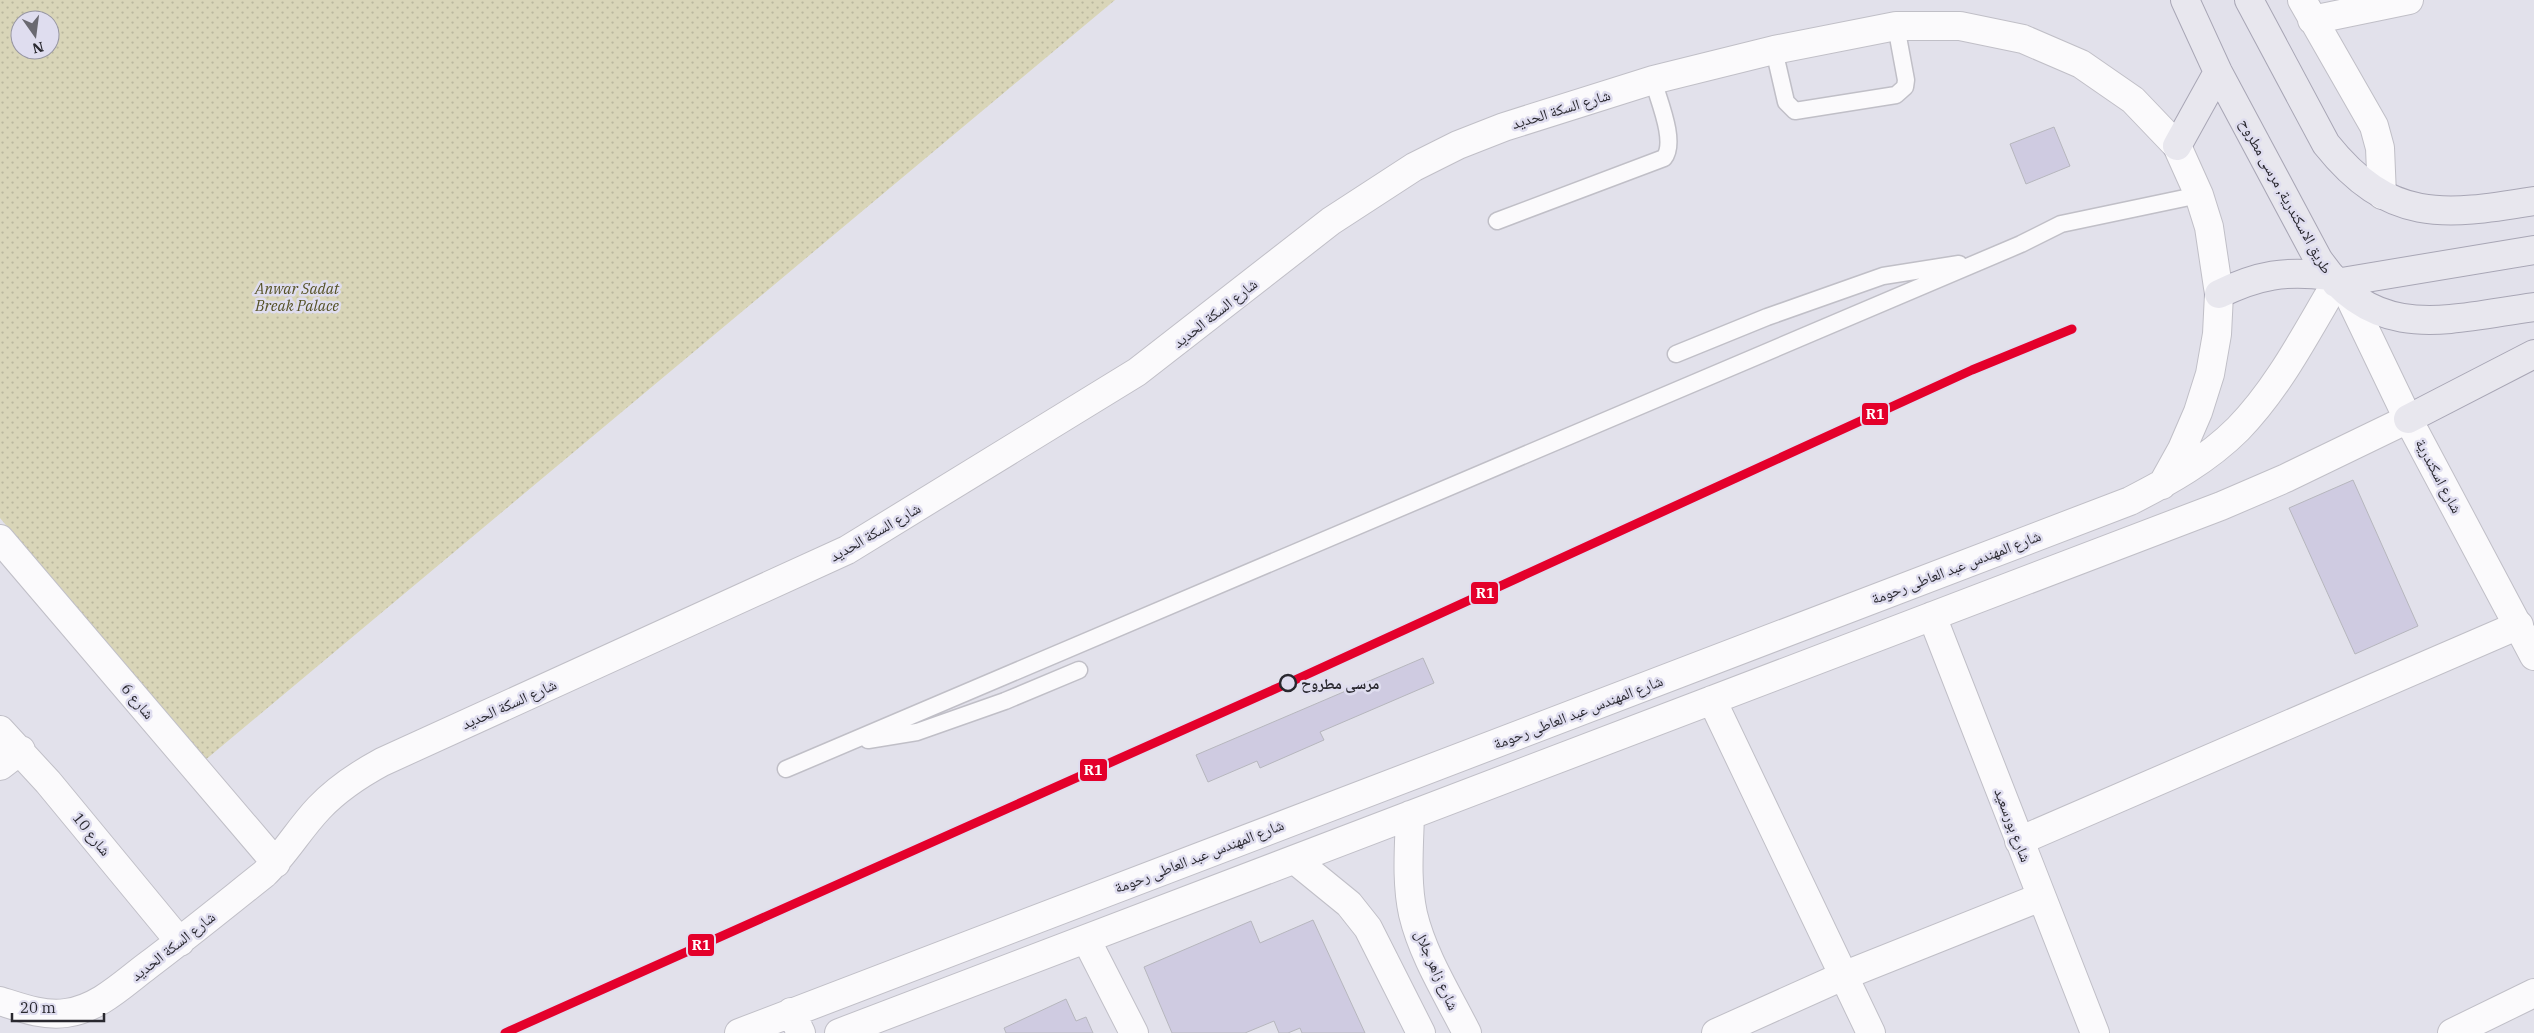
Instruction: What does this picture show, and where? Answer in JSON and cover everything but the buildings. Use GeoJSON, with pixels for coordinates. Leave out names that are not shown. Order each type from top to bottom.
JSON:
{"type":"FeatureCollection","features":[{"type":"Feature","properties":{"kind":"main road","name":"طريق الاسكندرية, مرسى مطروح"},"geometry":{"type":"LineString","coordinates":[[2186,0],[2218,72],[2318,259],[2338,284],[2368,308],[2391,316],[2415,320],[2439,320],[2534,307]]}},
{"type":"Feature","properties":{"kind":"main road"},"geometry":{"type":"LineString","coordinates":[[2249,0],[2326,144],[2354,175],[2382,195],[2413,207],[2445,212],[2478,210],[2534,201]]}},
{"type":"Feature","properties":{"kind":"main road"},"geometry":{"type":"LineString","coordinates":[[2178,146],[2218,72]]}},
{"type":"Feature","properties":{"kind":"main road"},"geometry":{"type":"LineString","coordinates":[[2219,294],[2245,282],[2273,274],[2302,272],[2338,284],[2534,250]]}},
{"type":"Feature","properties":{"kind":"main road"},"geometry":{"type":"LineString","coordinates":[[2408,419],[2534,354]]}},
{"type":"Feature","properties":{"kind":"street"},"geometry":{"type":"LineString","coordinates":[[2382,195],[2380,148],[2374,126],[2307,10],[2409,0]]}},
{"type":"Feature","properties":{"kind":"street","name":"شارع السكة الحديد"},"geometry":{"type":"LineString","coordinates":[[0,1001],[35,1012],[51,1014],[84,1009],[99,1002],[180,942],[276,863],[318,809],[358,775],[382,762],[853,547],[1137,372],[1331,221],[1414,167],[1458,145],[1504,127],[1653,80],[1774,50],[1896,26],[1960,26],[2022,39],[2081,64],[2126,95],[2178,146],[2199,195],[2209,227],[2219,294],[2217,334],[2210,374],[2182,449],[2162,484]]}},
{"type":"Feature","properties":{"kind":"street","name":"شارع اسكندرية"},"geometry":{"type":"LineString","coordinates":[[2338,284],[2534,656]]}},
{"type":"Feature","properties":{"kind":"street","name":"شارع المهندس عبد العاطى رحومة"},"geometry":{"type":"LineString","coordinates":[[739,1033],[796,1023],[1526,731],[2130,501],[2162,484],[2214,450],[2258,406],[2277,381],[2338,284]]}},
{"type":"Feature","properties":{"kind":"street"},"geometry":{"type":"LineString","coordinates":[[840,1033],[2221,506],[2286,478],[2408,419]]}},
{"type":"Feature","properties":{"kind":"street","name":"شارع 6"},"geometry":{"type":"LineString","coordinates":[[0,539],[276,863]]}},
{"type":"Feature","properties":{"kind":"street","name":"شارع بورسعيد"},"geometry":{"type":"LineString","coordinates":[[1932,616],[2040,897],[2095,1033]]}},
{"type":"Feature","properties":{"kind":"street"},"geometry":{"type":"LineString","coordinates":[[2019,841],[2519,625]]}},
{"type":"Feature","properties":{"kind":"street"},"geometry":{"type":"LineString","coordinates":[[1712,700],[1870,1033]]}},
{"type":"Feature","properties":{"kind":"street","name":"شارع 10"},"geometry":{"type":"LineString","coordinates":[[0,730],[10,758],[180,942]]}},
{"type":"Feature","properties":{"kind":"street"},"geometry":{"type":"LineString","coordinates":[[1526,731],[1539,765]]}},
{"type":"Feature","properties":{"kind":"street","name":"شارع زاهر جلال"},"geometry":{"type":"LineString","coordinates":[[1410,815],[1409,885],[1413,915],[1422,943],[1467,1033]]}},
{"type":"Feature","properties":{"kind":"street"},"geometry":{"type":"LineString","coordinates":[[1295,860],[1349,904],[1368,928],[1421,1033]]}},
{"type":"Feature","properties":{"kind":"street"},"geometry":{"type":"LineString","coordinates":[[1716,1033],[1843,976],[2040,897]]}},
{"type":"Feature","properties":{"kind":"street"},"geometry":{"type":"LineString","coordinates":[[1086,939],[1134,1033]]}},
{"type":"Feature","properties":{"kind":"street"},"geometry":{"type":"LineString","coordinates":[[2452,1033],[2534,993]]}},
{"type":"Feature","properties":{"kind":"lane"},"geometry":{"type":"LineString","coordinates":[[1774,50],[1786,102],[1794,111],[1896,95],[1905,87],[1906,80],[1896,26]]}},
{"type":"Feature","properties":{"kind":"lane"},"geometry":{"type":"LineString","coordinates":[[1497,221],[1664,158],[1668,152],[1669,140],[1653,80]]}},
{"type":"Feature","properties":{"kind":"lane"},"geometry":{"type":"LineString","coordinates":[[786,768],[1980,262],[2061,224],[2199,195]]}},
{"type":"Feature","properties":{"kind":"lane"},"geometry":{"type":"LineString","coordinates":[[1676,354],[1767,317],[1883,276],[1980,262]]}},
{"type":"Feature","properties":{"kind":"lane"},"geometry":{"type":"LineString","coordinates":[[843,744],[917,732],[1005,701],[1079,670]]}},
{"type":"Feature","properties":{"kind":"green space","name":"Anwar Sadat Break Palace"},"geometry":{"type":"Polygon","coordinates":[[[0,0],[1115,0],[204,761],[0,518],[0,0]]]}},
{"type":"Feature","properties":{"kind":"transit line","name":"R1"},"geometry":{"type":"LineString","coordinates":[[505,1033],[1284,685],[1972,370],[2072,329]]}},
{"type":"Feature","properties":{"kind":"place","name":"مرسى مطروح"},"geometry":{"type":"Point","coordinates":[1288,683]}}]}
